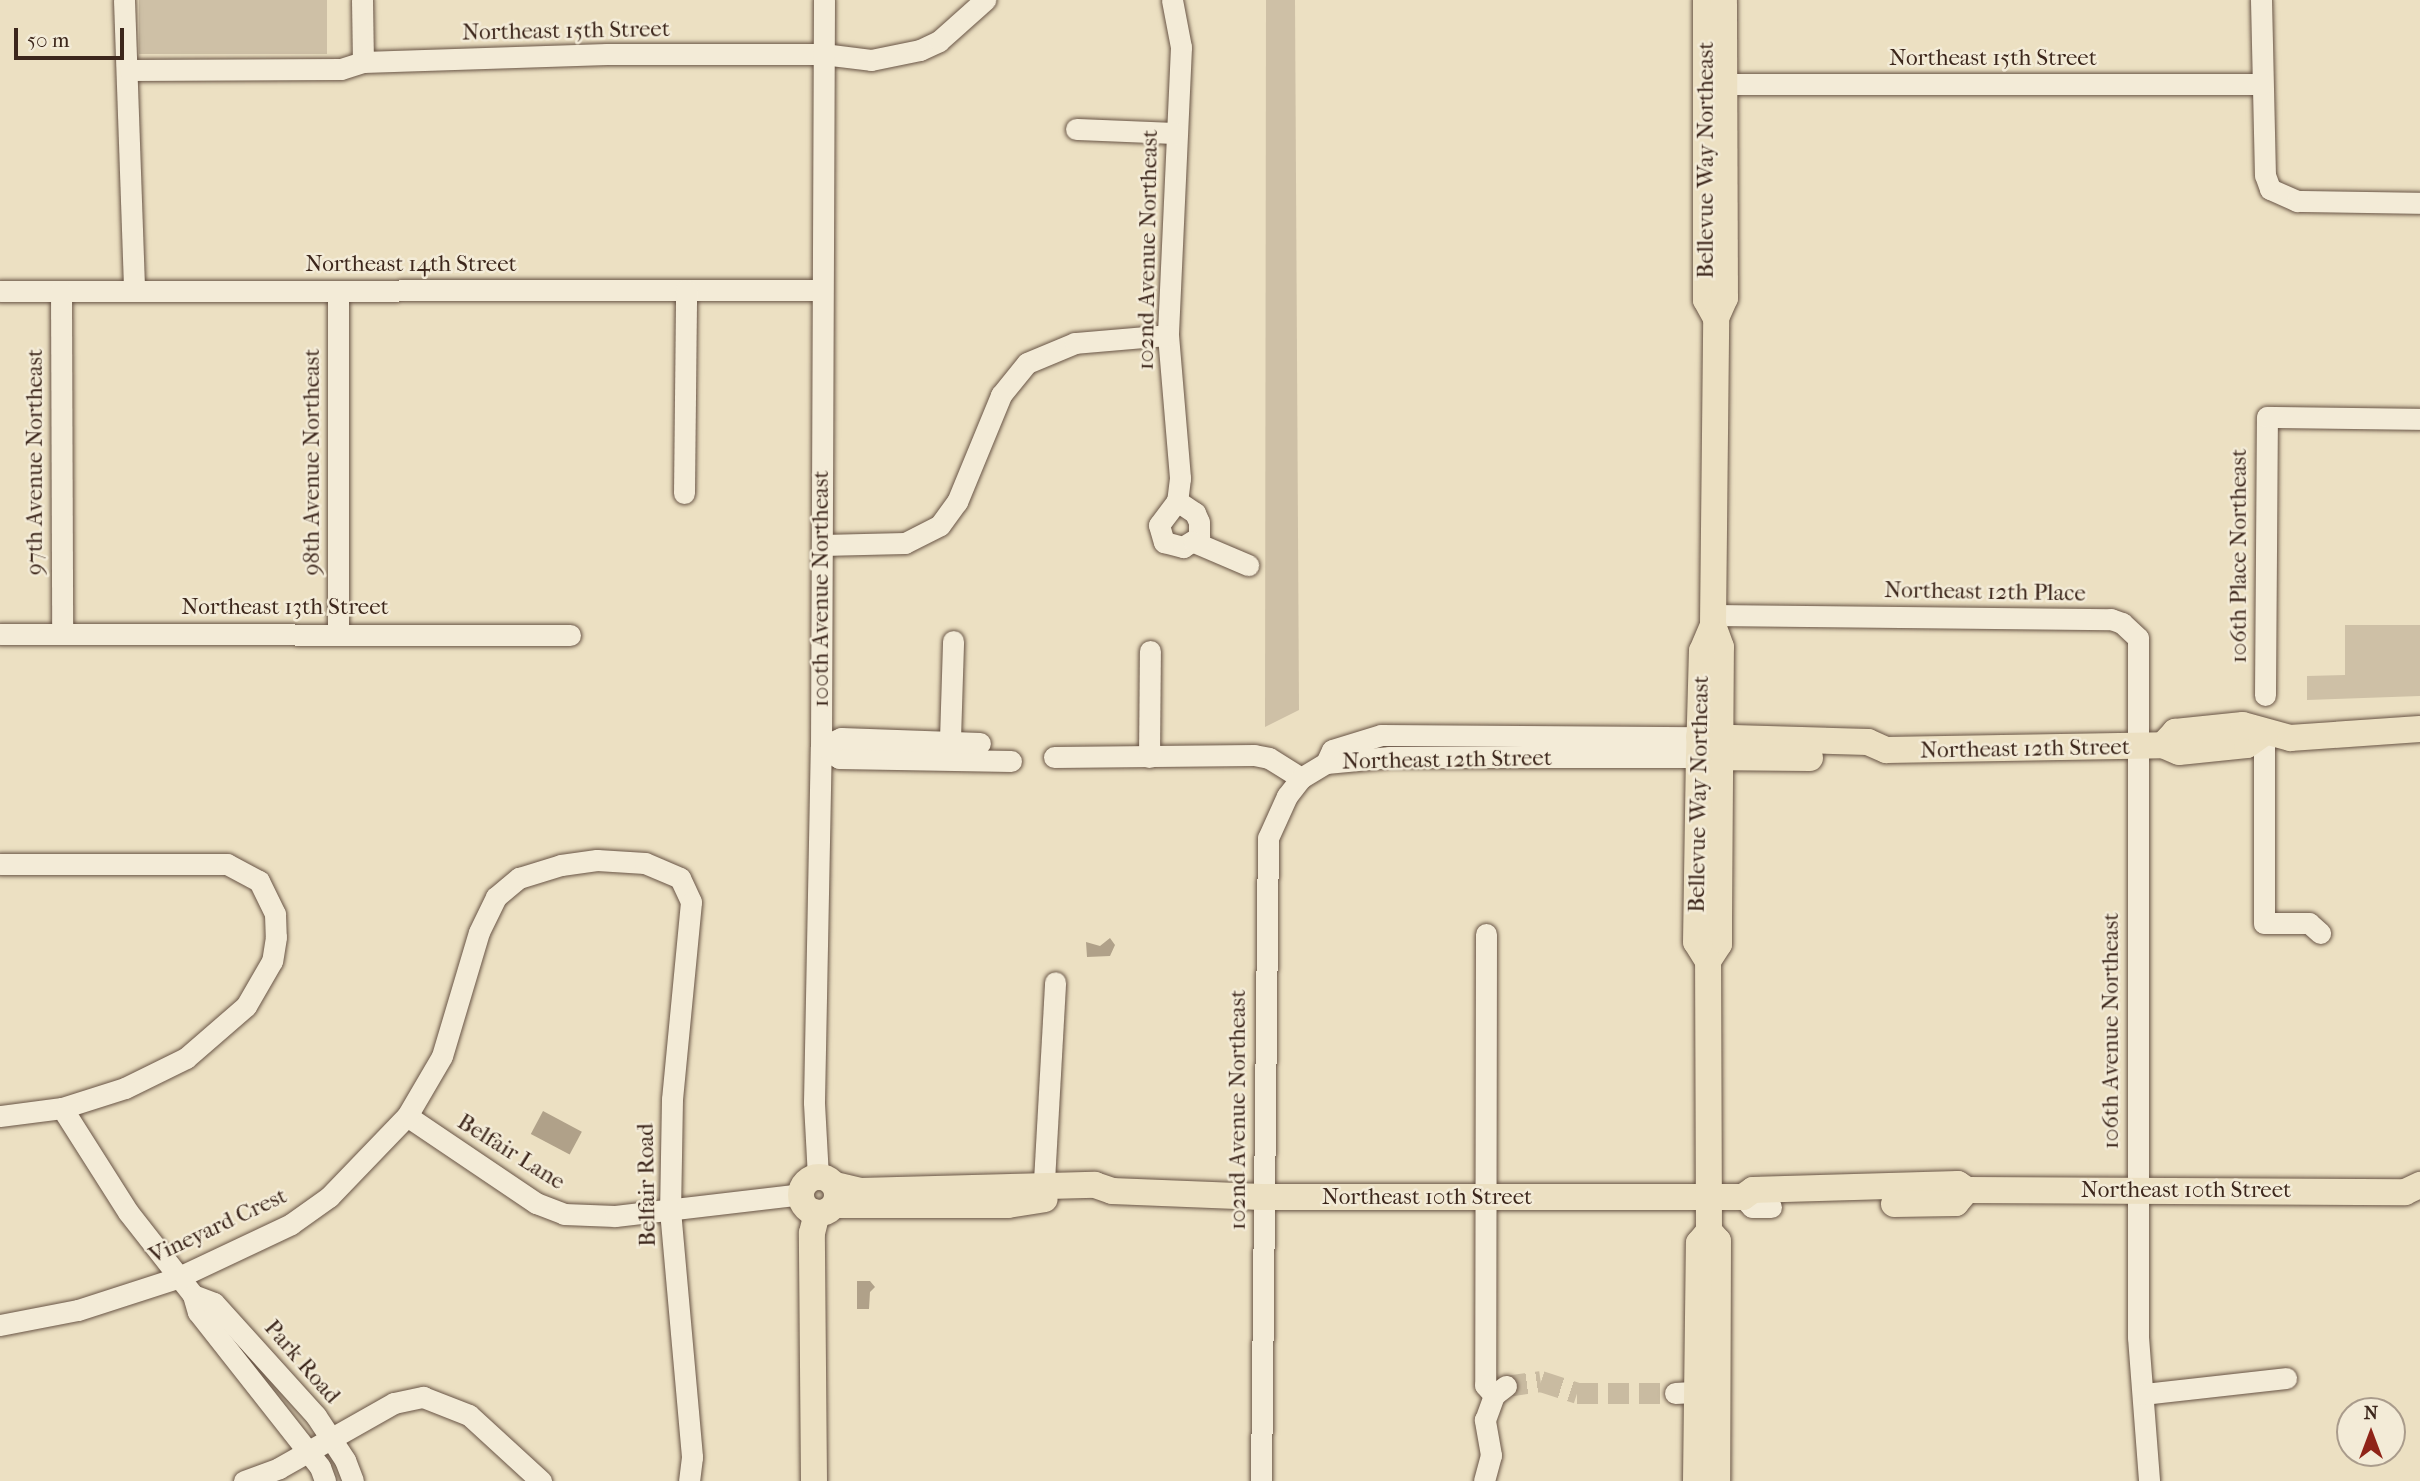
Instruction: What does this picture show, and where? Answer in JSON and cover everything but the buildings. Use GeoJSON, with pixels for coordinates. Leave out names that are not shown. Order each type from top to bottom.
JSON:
{"type":"FeatureCollection","features":[{"type":"Feature","properties":{"kind":"main road","name":"Bellevue Way Northeast"},"geometry":{"type":"LineString","coordinates":[[1706,0],[1706,300],[1716,318]]}},
{"type":"Feature","properties":{"kind":"main road","name":"Bellevue Way Northeast"},"geometry":{"type":"LineString","coordinates":[[1717,1481],[1718,1241],[1709,1231],[1708,961],[1719,944],[1709,747],[1721,647],[1713,620],[1716,318],[1726,298],[1724,0]]}},
{"type":"Feature","properties":{"kind":"main road"},"geometry":{"type":"LineString","coordinates":[[2272,732],[2288,722],[2420,711]]}},
{"type":"Feature","properties":{"kind":"main road","name":"Northeast 12th Street"},"geometry":{"type":"LineString","coordinates":[[1709,747],[1868,742],[1886,750],[2150,746],[2175,732],[2244,725],[2290,738],[2420,729]]}},
{"type":"Feature","properties":{"kind":"main road","name":"Northeast 10th Street"},"geometry":{"type":"LineString","coordinates":[[821,1195],[860,1191],[1043,1192],[1095,1185],[1112,1191],[1262,1198],[1743,1197],[1753,1190],[1958,1184],[1967,1190],[2138,1189],[2415,1193]]}},
{"type":"Feature","properties":{"kind":"main road","name":"Northeast 10th Street"},"geometry":{"type":"LineString","coordinates":[[1770,1207],[1956,1203],[1967,1190]]}},
{"type":"Feature","properties":{"kind":"main road","name":"100th Avenue Northeast"},"geometry":{"type":"LineString","coordinates":[[814,1481],[811,1233],[821,1195]]}},
{"type":"Feature","properties":{"kind":"main road","name":"Bellevue Way Northeast"},"geometry":{"type":"LineString","coordinates":[[1696,1481],[1686,1392],[1699,1242],[1709,1231]]}},
{"type":"Feature","properties":{"kind":"street"},"geometry":{"type":"LineString","coordinates":[[124,0],[130,70],[134,290]]}},
{"type":"Feature","properties":{"kind":"street"},"geometry":{"type":"LineString","coordinates":[[362,0],[363,62]]}},
{"type":"Feature","properties":{"kind":"street","name":"100th Avenue Northeast"},"geometry":{"type":"LineString","coordinates":[[821,1195],[814,1102],[821,747],[824,0]]}},
{"type":"Feature","properties":{"kind":"street","name":"Northeast 15th Street"},"geometry":{"type":"LineString","coordinates":[[130,70],[341,69],[363,62],[607,54],[822,54],[871,60],[920,50],[939,41],[985,0]]}},
{"type":"Feature","properties":{"kind":"street","name":"102nd Avenue Northeast"},"geometry":{"type":"LineString","coordinates":[[1172,0],[1181,47],[1168,335],[1180,478],[1177,501],[1163,516],[1160,536],[1164,542],[1183,547],[1194,542],[1248,565]]}},
{"type":"Feature","properties":{"kind":"street"},"geometry":{"type":"LineString","coordinates":[[2261,0],[2265,175],[2277,195],[2297,201],[2420,203]]}},
{"type":"Feature","properties":{"kind":"street","name":"Northeast 15th Street"},"geometry":{"type":"LineString","coordinates":[[1724,84],[2262,84]]}},
{"type":"Feature","properties":{"kind":"street"},"geometry":{"type":"LineString","coordinates":[[1076,130],[1176,133]]}},
{"type":"Feature","properties":{"kind":"street"},"geometry":{"type":"LineString","coordinates":[[684,493],[686,290]]}},
{"type":"Feature","properties":{"kind":"street","name":"Northeast 14th Street"},"geometry":{"type":"LineString","coordinates":[[0,291],[821,290]]}},
{"type":"Feature","properties":{"kind":"street","name":"97th Avenue Northeast"},"geometry":{"type":"LineString","coordinates":[[61,291],[62,632]]}},
{"type":"Feature","properties":{"kind":"street","name":"98th Avenue Northeast"},"geometry":{"type":"LineString","coordinates":[[338,291],[338,633]]}},
{"type":"Feature","properties":{"kind":"street"},"geometry":{"type":"LineString","coordinates":[[822,545],[905,543],[940,525],[957,502],[1001,395],[1027,363],[1075,343],[1168,335]]}},
{"type":"Feature","properties":{"kind":"street","name":"106th Place Northeast"},"geometry":{"type":"LineString","coordinates":[[2265,695],[2267,417],[2420,419]]}},
{"type":"Feature","properties":{"kind":"street"},"geometry":{"type":"LineString","coordinates":[[1177,501],[1195,513],[1199,522],[1199,537],[1194,542]]}},
{"type":"Feature","properties":{"kind":"street","name":"Northeast 12th Place"},"geometry":{"type":"LineString","coordinates":[[1713,620],[2122,623],[2138,638],[2140,649],[2134,692],[2150,746]]}},
{"type":"Feature","properties":{"kind":"street","name":"Northeast 13th Street"},"geometry":{"type":"LineString","coordinates":[[0,634],[62,632],[570,635]]}},
{"type":"Feature","properties":{"kind":"street"},"geometry":{"type":"LineString","coordinates":[[950,739],[953,640]]}},
{"type":"Feature","properties":{"kind":"street"},"geometry":{"type":"LineString","coordinates":[[1149,757],[1150,651]]}},
{"type":"Feature","properties":{"kind":"street"},"geometry":{"type":"LineString","coordinates":[[2272,732],[2264,923],[2309,923],[2320,933]]}},
{"type":"Feature","properties":{"kind":"street","name":"Northeast 12th Street"},"geometry":{"type":"LineString","coordinates":[[1381,735],[1525,736],[1709,747],[1326,763],[1332,750],[1381,735]]}},
{"type":"Feature","properties":{"kind":"street"},"geometry":{"type":"LineString","coordinates":[[1440,758],[1453,748],[1505,745],[1525,736]]}},
{"type":"Feature","properties":{"kind":"street"},"geometry":{"type":"LineString","coordinates":[[821,747],[841,738],[950,739],[979,743]]}},
{"type":"Feature","properties":{"kind":"street","name":"106th Avenue Northeast"},"geometry":{"type":"LineString","coordinates":[[2149,1481],[2138,1337],[2138,1189],[2150,746]]}},
{"type":"Feature","properties":{"kind":"street"},"geometry":{"type":"LineString","coordinates":[[821,747],[839,758],[1011,761]]}},
{"type":"Feature","properties":{"kind":"street"},"geometry":{"type":"LineString","coordinates":[[1054,757],[1254,755],[1269,758],[1301,778]]}},
{"type":"Feature","properties":{"kind":"street","name":"102nd Avenue Northeast"},"geometry":{"type":"LineString","coordinates":[[1261,1481],[1268,838],[1278,811],[1301,778],[1326,763]]}},
{"type":"Feature","properties":{"kind":"street","name":"Vineyard Crest"},"geometry":{"type":"LineString","coordinates":[[0,1325],[78,1310],[177,1278],[291,1224],[329,1197],[407,1116],[442,1056],[487,912],[496,897],[519,878],[561,865],[597,860],[666,869],[688,888]]}},
{"type":"Feature","properties":{"kind":"street"},"geometry":{"type":"LineString","coordinates":[[0,864],[228,864],[259,881],[275,914],[272,961],[246,1006],[208,1042],[159,1073],[62,1108],[0,1116]]}},
{"type":"Feature","properties":{"kind":"street","name":"Belfair Road"},"geometry":{"type":"LineString","coordinates":[[688,888],[690,915],[672,1099],[670,1210],[692,1457],[689,1481]]}},
{"type":"Feature","properties":{"kind":"street"},"geometry":{"type":"LineString","coordinates":[[1484,1481],[1490,1455],[1485,1420],[1500,1391],[1485,1385],[1486,934]]}},
{"type":"Feature","properties":{"kind":"street"},"geometry":{"type":"LineString","coordinates":[[1043,1192],[1055,982]]}},
{"type":"Feature","properties":{"kind":"street","name":"Park Road"},"geometry":{"type":"LineString","coordinates":[[62,1108],[101,1172],[177,1278],[193,1295],[214,1303],[317,1416],[353,1481]]}},
{"type":"Feature","properties":{"kind":"street","name":"Belfair Lane"},"geometry":{"type":"LineString","coordinates":[[407,1116],[536,1203],[564,1214],[587,1218],[821,1195]]}},
{"type":"Feature","properties":{"kind":"street","name":"Northeast 10th Street"},"geometry":{"type":"LineString","coordinates":[[1743,1197],[1752,1207],[1770,1207]]}},
{"type":"Feature","properties":{"kind":"street","name":"Park Road"},"geometry":{"type":"LineString","coordinates":[[193,1295],[198,1312],[308,1452],[325,1481]]}},
{"type":"Feature","properties":{"kind":"street"},"geometry":{"type":"LineString","coordinates":[[2144,1394],[2286,1378]]}},
{"type":"Feature","properties":{"kind":"street"},"geometry":{"type":"LineString","coordinates":[[244,1481],[308,1452],[394,1403],[423,1397],[440,1400],[469,1415],[541,1481]]}},
{"type":"Feature","properties":{"kind":"shaded area"},"geometry":{"type":"Polygon","coordinates":[[[139,0],[327,0],[327,54],[139,54],[139,0]]]}},
{"type":"Feature","properties":{"kind":"shaded area"},"geometry":{"type":"Polygon","coordinates":[[[1266,0],[1295,0],[1299,710],[1265,727],[1266,0]]]}},
{"type":"Feature","properties":{"kind":"shaded area"},"geometry":{"type":"Polygon","coordinates":[[[2345,625],[2420,625],[2420,696],[2307,700],[2307,676],[2345,675],[2345,625]]]}},
{"type":"Feature","properties":{"kind":"shaded area"},"geometry":{"type":"Polygon","coordinates":[[[1110,938],[1115,945],[1110,956],[1087,957],[1086,942],[1100,946],[1110,938]]]}},
{"type":"Feature","properties":{"kind":"shaded area"},"geometry":{"type":"Polygon","coordinates":[[[543,1111],[582,1132],[570,1155],[531,1134],[543,1111]]]}},
{"type":"Feature","properties":{"kind":"shaded area"},"geometry":{"type":"Polygon","coordinates":[[[857,1281],[870,1281],[875,1287],[870,1292],[869,1309],[857,1309],[857,1281]]]}},
{"type":"Feature","properties":{"kind":"tunnel"},"geometry":{"type":"LineString","coordinates":[[1506,1386],[1541,1381],[1577,1393],[1675,1393]]}}]}
